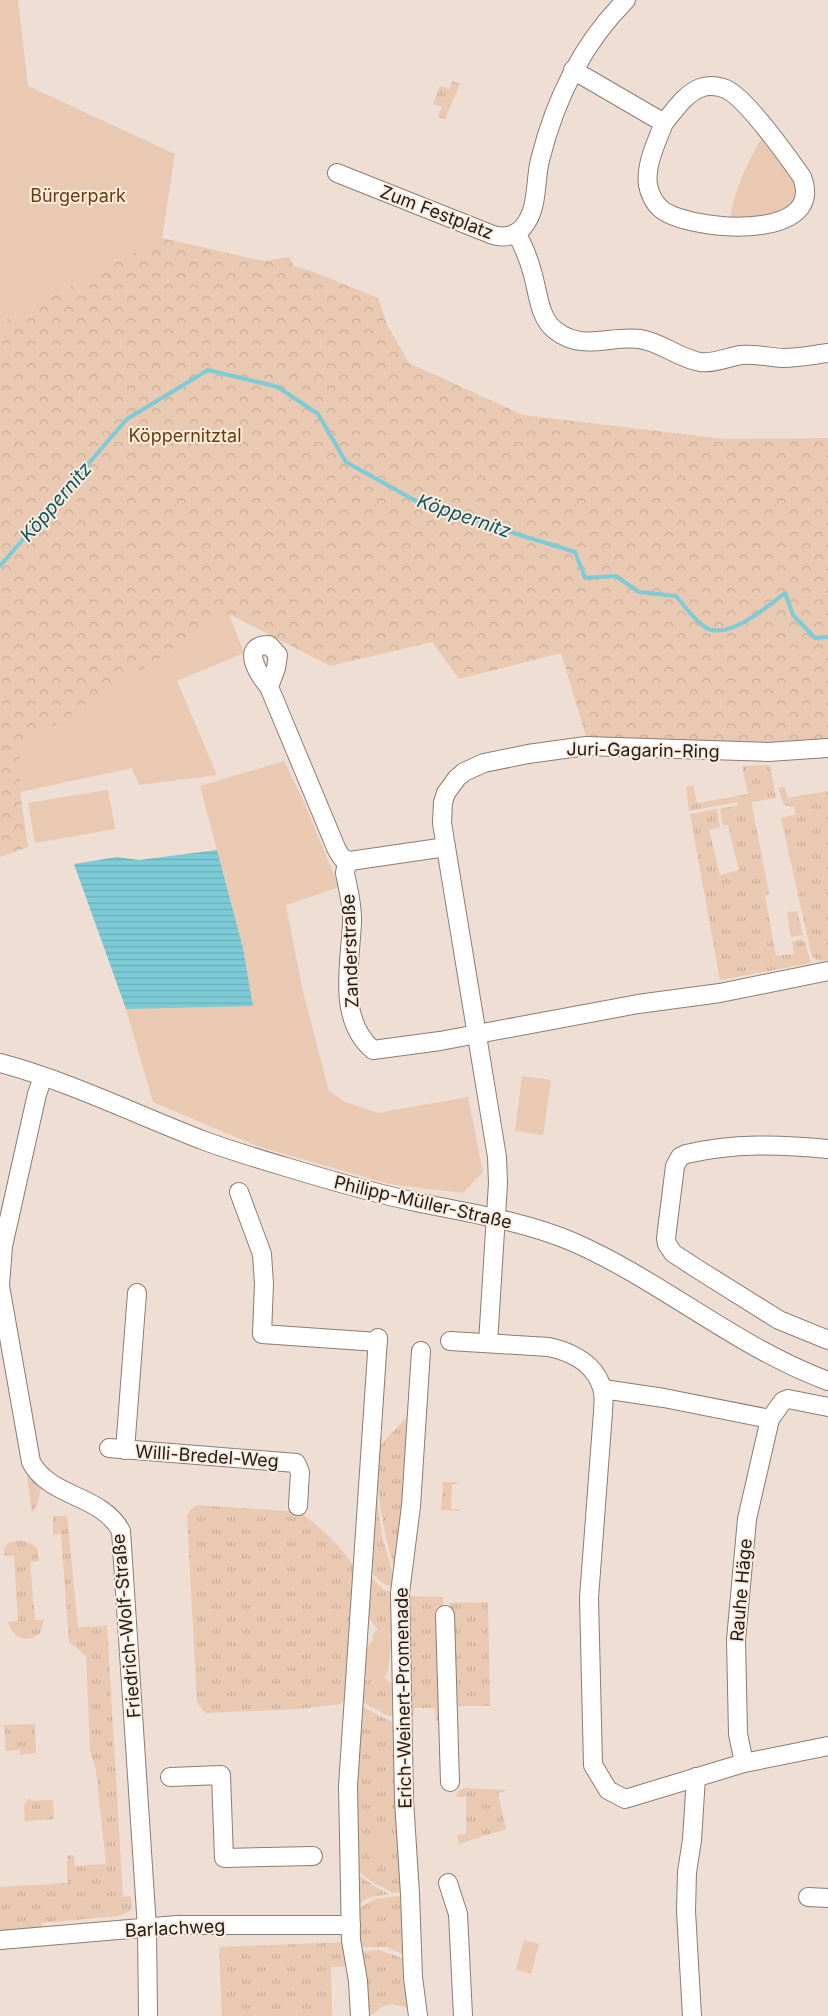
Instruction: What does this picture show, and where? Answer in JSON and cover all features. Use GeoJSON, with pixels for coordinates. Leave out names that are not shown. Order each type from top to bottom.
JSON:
{"type":"FeatureCollection","features":[{"type":"Feature","properties":{"kind":"street","name":"Zum Festplatz"},"geometry":{"type":"LineString","coordinates":[[337,173],[501,238],[516,233],[525,225],[529,217],[548,127],[573,70],[600,29],[626,0]]}},
{"type":"Feature","properties":{"kind":"street"},"geometry":{"type":"LineString","coordinates":[[573,70],[664,122]]}},
{"type":"Feature","properties":{"kind":"street"},"geometry":{"type":"LineString","coordinates":[[711,86],[727,90],[736,95],[802,177],[806,185],[803,206],[799,212],[787,220],[772,224],[724,226],[670,215],[659,208],[648,186],[647,173],[664,122],[698,88],[711,86]]}},
{"type":"Feature","properties":{"kind":"street"},"geometry":{"type":"LineString","coordinates":[[516,233],[524,247],[534,275],[540,303],[547,320],[554,330],[575,341],[599,342],[641,339],[662,345],[682,356],[700,362],[711,362],[741,356],[793,358],[828,352]]}},
{"type":"Feature","properties":{"kind":"street"},"geometry":{"type":"LineString","coordinates":[[268,687],[342,858],[350,861],[446,847]]}},
{"type":"Feature","properties":{"kind":"street","name":"Juri-Gagarin-Ring"},"geometry":{"type":"LineString","coordinates":[[495,1219],[498,1183],[493,1122],[476,1034],[446,847],[442,812],[446,793],[464,772],[484,763],[555,749],[586,746],[768,752],[828,748]]}},
{"type":"Feature","properties":{"kind":"street","name":"Zanderstraße"},"geometry":{"type":"LineString","coordinates":[[350,861],[345,873],[352,921],[348,965],[349,981],[353,1025],[363,1041],[373,1050],[386,1050],[476,1034]]}},
{"type":"Feature","properties":{"kind":"street"},"geometry":{"type":"LineString","coordinates":[[476,1034],[638,1004],[720,993],[828,971]]}},
{"type":"Feature","properties":{"kind":"street","name":"Philipp-Müller-Straße"},"geometry":{"type":"LineString","coordinates":[[0,1063],[43,1077],[250,1156],[378,1192],[556,1235],[605,1257],[655,1285],[743,1341],[780,1361],[828,1382]]}},
{"type":"Feature","properties":{"kind":"street","name":"Friedrich-Wolf-Straße"},"geometry":{"type":"LineString","coordinates":[[43,1077],[3,1246],[0,1286],[31,1462],[36,1472],[49,1482],[100,1507],[116,1520],[121,1531],[147,1928],[148,2016]]}},
{"type":"Feature","properties":{"kind":"street"},"geometry":{"type":"LineString","coordinates":[[828,1149],[775,1144],[746,1144],[686,1154],[680,1157],[675,1166],[666,1238],[672,1253],[779,1320],[828,1340]]}},
{"type":"Feature","properties":{"kind":"street"},"geometry":{"type":"LineString","coordinates":[[239,1192],[262,1254],[264,1284],[262,1334],[378,1340],[348,1786],[351,1924],[360,2016]]}},
{"type":"Feature","properties":{"kind":"street"},"geometry":{"type":"LineString","coordinates":[[488,1343],[495,1219]]}},
{"type":"Feature","properties":{"kind":"street","name":"Willi-Bredel-Weg"},"geometry":{"type":"LineString","coordinates":[[137,1293],[117,1449],[296,1463],[300,1472],[298,1506]]}},
{"type":"Feature","properties":{"kind":"street"},"geometry":{"type":"LineString","coordinates":[[450,1341],[549,1347],[570,1353],[585,1363],[603,1389],[603,1412],[589,1598],[593,1765],[608,1790],[625,1798],[744,1763],[828,1746]]}},
{"type":"Feature","properties":{"kind":"street","name":"Erich-Weinert-Promenade"},"geometry":{"type":"LineString","coordinates":[[418,2016],[411,1946],[411,1901],[404,1800],[400,1588],[410,1506],[421,1351]]}},
{"type":"Feature","properties":{"kind":"street"},"geometry":{"type":"LineString","coordinates":[[603,1389],[664,1398],[770,1419],[783,1401],[788,1399],[828,1407]]}},
{"type":"Feature","properties":{"kind":"street","name":"Rauhe Häge"},"geometry":{"type":"LineString","coordinates":[[744,1763],[738,1734],[736,1640],[747,1519],[770,1419]]}},
{"type":"Feature","properties":{"kind":"street"},"geometry":{"type":"LineString","coordinates":[[445,1615],[450,1782]]}},
{"type":"Feature","properties":{"kind":"street"},"geometry":{"type":"LineString","coordinates":[[170,1777],[221,1775],[224,1858],[313,1856]]}},
{"type":"Feature","properties":{"kind":"street"},"geometry":{"type":"LineString","coordinates":[[692,2016],[686,1911],[687,1872],[692,1840],[696,1777]]}},
{"type":"Feature","properties":{"kind":"street"},"geometry":{"type":"LineString","coordinates":[[448,1883],[458,1914],[464,2016]]}},
{"type":"Feature","properties":{"kind":"street"},"geometry":{"type":"LineString","coordinates":[[808,1897],[828,1898]]}},
{"type":"Feature","properties":{"kind":"street","name":"Barlachweg"},"geometry":{"type":"LineString","coordinates":[[0,1940],[177,1925],[351,1924]]}},
{"type":"Feature","properties":{"kind":"green space","name":"Bürgerpark"},"geometry":{"type":"Polygon","coordinates":[[[0,0],[18,0],[28,86],[175,154],[162,238],[0,323],[0,0]]]}},
{"type":"Feature","properties":{"kind":"green space"},"geometry":{"type":"Polygon","coordinates":[[[452,81],[460,84],[445,119],[438,117],[442,107],[433,104],[440,86],[449,89],[452,81]]]}},
{"type":"Feature","properties":{"kind":"green space"},"geometry":{"type":"Polygon","coordinates":[[[762,138],[792,173],[796,187],[795,197],[785,211],[777,215],[758,218],[730,218],[742,177],[762,138]]]}},
{"type":"Feature","properties":{"kind":"green space","name":"Köppernitztal"},"geometry":{"type":"Polygon","coordinates":[[[162,238],[263,261],[289,257],[294,266],[378,298],[387,325],[409,363],[523,415],[724,439],[828,438],[828,750],[588,743],[561,653],[459,679],[432,642],[330,666],[229,614],[20,792],[28,847],[0,857],[0,323],[162,238]]]}},
{"type":"Feature","properties":{"kind":"green space"},"geometry":{"type":"Polygon","coordinates":[[[229,614],[244,653],[177,681],[217,775],[139,785],[132,768],[20,792],[20,747],[229,614]]]}},
{"type":"Feature","properties":{"kind":"green space"},"geometry":{"type":"Polygon","coordinates":[[[284,761],[304,802],[339,887],[286,905],[302,988],[329,1091],[345,1102],[378,1113],[468,1097],[483,1172],[463,1193],[389,1184],[257,1146],[153,1102],[126,1009],[253,1005],[243,948],[200,786],[284,761]]]}},
{"type":"Feature","properties":{"kind":"green space"},"geometry":{"type":"Polygon","coordinates":[[[770,765],[776,798],[752,802],[752,806],[769,893],[765,896],[776,956],[794,954],[792,941],[802,939],[805,942],[811,963],[720,980],[690,814],[717,809],[720,827],[709,830],[720,875],[739,870],[728,825],[723,826],[720,809],[738,805],[737,802],[689,811],[686,787],[693,785],[697,803],[748,794],[742,766],[770,765]]]}},
{"type":"Feature","properties":{"kind":"green space"},"geometry":{"type":"Polygon","coordinates":[[[785,787],[788,798],[828,791],[828,960],[818,960],[811,953],[781,818],[796,814],[794,807],[784,805],[778,788],[785,787]]]}},
{"type":"Feature","properties":{"kind":"green space"},"geometry":{"type":"Polygon","coordinates":[[[108,790],[115,829],[35,843],[28,803],[108,790]]]}},
{"type":"Feature","properties":{"kind":"green space"},"geometry":{"type":"Polygon","coordinates":[[[797,911],[803,935],[791,937],[787,912],[797,911]]]}},
{"type":"Feature","properties":{"kind":"green space"},"geometry":{"type":"Polygon","coordinates":[[[522,1076],[551,1080],[543,1135],[515,1131],[522,1076]]]}},
{"type":"Feature","properties":{"kind":"green space"},"geometry":{"type":"Polygon","coordinates":[[[415,1408],[398,1582],[389,1550],[379,1500],[377,1449],[415,1408]]]}},
{"type":"Feature","properties":{"kind":"green space"},"geometry":{"type":"Polygon","coordinates":[[[27,1475],[41,1489],[36,1507],[32,1513],[27,1475]]]}},
{"type":"Feature","properties":{"kind":"green space"},"geometry":{"type":"Polygon","coordinates":[[[375,1482],[382,1536],[397,1588],[381,1582],[370,1568],[370,1541],[375,1482]]]}},
{"type":"Feature","properties":{"kind":"green space"},"geometry":{"type":"Polygon","coordinates":[[[443,1482],[461,1483],[452,1484],[451,1509],[460,1509],[460,1511],[441,1510],[443,1482]]]}},
{"type":"Feature","properties":{"kind":"green space"},"geometry":{"type":"Polygon","coordinates":[[[197,1505],[300,1512],[327,1534],[346,1555],[358,1573],[351,1697],[340,1704],[299,1709],[204,1712],[197,1702],[187,1516],[190,1510],[197,1505]]]}},
{"type":"Feature","properties":{"kind":"green space"},"geometry":{"type":"Polygon","coordinates":[[[53,1516],[67,1516],[78,1628],[107,1625],[123,1897],[131,1896],[132,1910],[118,1916],[42,1923],[43,1931],[0,1935],[0,1887],[67,1883],[67,1856],[74,1855],[75,1866],[106,1864],[96,1770],[90,1750],[86,1656],[69,1642],[61,1534],[53,1535],[53,1516]]]}},
{"type":"Feature","properties":{"kind":"green space"},"geometry":{"type":"Polygon","coordinates":[[[19,1540],[30,1543],[37,1548],[39,1561],[30,1562],[35,1620],[44,1620],[40,1633],[25,1639],[13,1632],[8,1622],[18,1621],[14,1555],[4,1556],[4,1548],[8,1543],[19,1540]]]}},
{"type":"Feature","properties":{"kind":"green space"},"geometry":{"type":"Polygon","coordinates":[[[370,1576],[383,1589],[397,1594],[398,1628],[389,1635],[378,1630],[363,1610],[370,1576]]]}},
{"type":"Feature","properties":{"kind":"green space"},"geometry":{"type":"Polygon","coordinates":[[[403,1596],[443,1597],[445,1721],[436,1721],[435,1708],[414,1708],[414,1715],[405,1715],[403,1596]]]}},
{"type":"Feature","properties":{"kind":"green space"},"geometry":{"type":"Polygon","coordinates":[[[488,1602],[490,1706],[450,1706],[449,1603],[488,1602]]]}},
{"type":"Feature","properties":{"kind":"green space"},"geometry":{"type":"Polygon","coordinates":[[[377,1630],[386,1632],[391,1638],[391,1645],[388,1671],[384,1678],[377,1682],[365,1677],[365,1655],[367,1648],[373,1640],[373,1634],[377,1630]]]}},
{"type":"Feature","properties":{"kind":"green space"},"geometry":{"type":"Polygon","coordinates":[[[368,1678],[377,1682],[384,1678],[395,1686],[399,1718],[386,1715],[356,1698],[356,1691],[368,1678]]]}},
{"type":"Feature","properties":{"kind":"green space"},"geometry":{"type":"Polygon","coordinates":[[[358,1705],[392,1722],[399,1723],[402,1892],[392,1893],[375,1884],[354,1868],[358,1705]]]}},
{"type":"Feature","properties":{"kind":"green space"},"geometry":{"type":"Polygon","coordinates":[[[35,1724],[36,1753],[20,1755],[20,1750],[6,1751],[4,1725],[35,1724]]]}},
{"type":"Feature","properties":{"kind":"green space"},"geometry":{"type":"Polygon","coordinates":[[[465,1788],[508,1790],[498,1793],[506,1829],[459,1844],[457,1835],[466,1834],[466,1797],[456,1797],[458,1791],[465,1788]]]}},
{"type":"Feature","properties":{"kind":"green space"},"geometry":{"type":"Polygon","coordinates":[[[30,1798],[31,1801],[53,1800],[54,1819],[25,1821],[24,1805],[30,1798]]]}},
{"type":"Feature","properties":{"kind":"green space"},"geometry":{"type":"Polygon","coordinates":[[[380,1834],[390,1838],[394,1848],[390,1858],[380,1862],[370,1858],[366,1848],[370,1838],[380,1834]]]}},
{"type":"Feature","properties":{"kind":"green space"},"geometry":{"type":"Polygon","coordinates":[[[353,1871],[389,1894],[370,1897],[352,1908],[353,1871]]]}},
{"type":"Feature","properties":{"kind":"green space"},"geometry":{"type":"Polygon","coordinates":[[[404,1897],[405,1955],[387,1947],[360,1947],[353,1911],[376,1899],[404,1897]]]}},
{"type":"Feature","properties":{"kind":"green space"},"geometry":{"type":"Polygon","coordinates":[[[524,1940],[539,1944],[531,1974],[516,1969],[524,1940]]]}},
{"type":"Feature","properties":{"kind":"green space"},"geometry":{"type":"Polygon","coordinates":[[[349,1942],[351,1966],[331,1967],[332,2016],[222,2016],[219,1947],[349,1942]]]}},
{"type":"Feature","properties":{"kind":"green space"},"geometry":{"type":"Polygon","coordinates":[[[379,1950],[407,1960],[414,2008],[390,2004],[382,2007],[374,2014],[361,2016],[360,1952],[379,1950]]]}},
{"type":"Feature","properties":{"kind":"water"},"geometry":{"type":"Polygon","coordinates":[[[217,850],[243,948],[253,1006],[126,1009],[74,864],[117,857],[139,860],[217,850]]]}},
{"type":"Feature","properties":{"kind":"waterway","name":"Köppernitz"},"geometry":{"type":"LineString","coordinates":[[0,566],[127,419],[208,370],[278,387],[318,414],[346,462],[425,506],[575,552],[585,578],[616,576],[639,592],[676,596],[697,621],[705,627],[714,630],[724,630],[747,620],[785,593],[793,615],[815,638],[828,637]]}}]}
